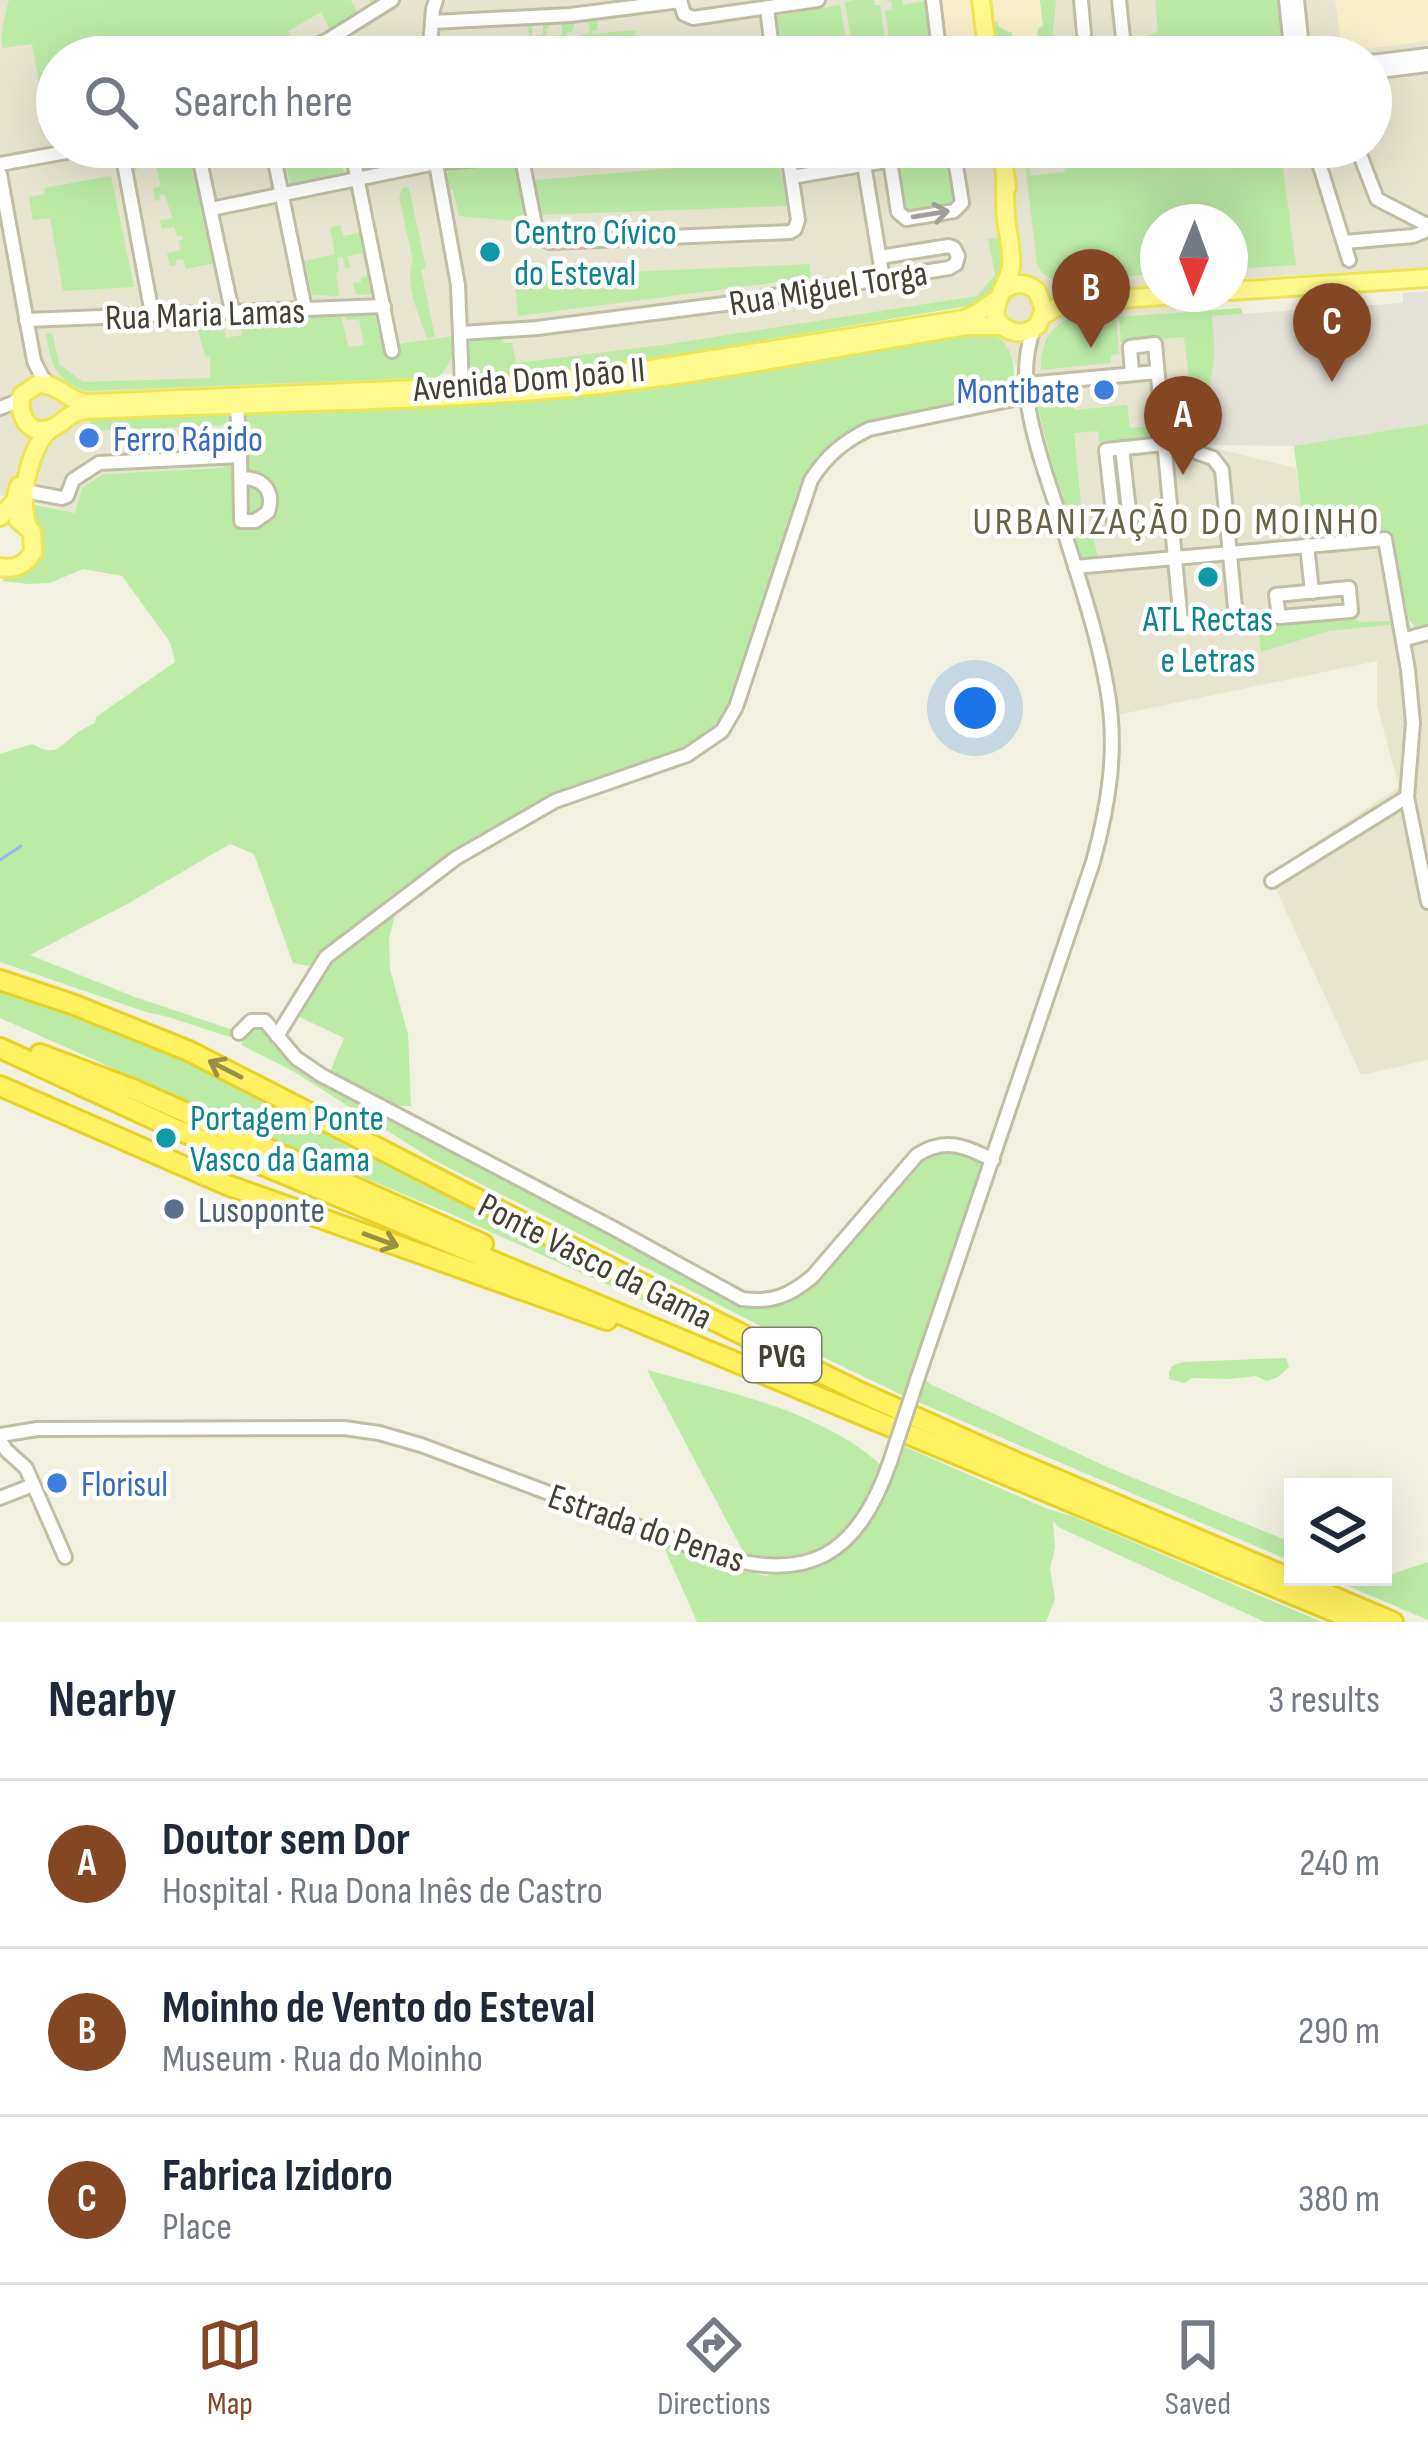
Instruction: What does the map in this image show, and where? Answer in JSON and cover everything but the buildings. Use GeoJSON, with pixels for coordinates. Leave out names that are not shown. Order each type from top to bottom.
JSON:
{"type":"FeatureCollection","features":[{"type":"Feature","properties":{"kind":"highway","name":"Ponte Vasco da Gama"},"geometry":{"type":"LineString","coordinates":[[0,980],[189,1051],[862,1393],[1393,1622]]}},
{"type":"Feature","properties":{"kind":"highway","name":"Ponte Vasco da Gama"},"geometry":{"type":"LineString","coordinates":[[0,1038],[233,1132],[832,1401]]}},
{"type":"Feature","properties":{"kind":"highway","name":"Ponte Vasco da Gama"},"geometry":{"type":"LineString","coordinates":[[0,1048],[171,1127],[1359,1622]]}},
{"type":"Feature","properties":{"kind":"highway","name":"Ponte Vasco da Gama"},"geometry":{"type":"LineString","coordinates":[[0,1086],[249,1193],[832,1401]]}},
{"type":"Feature","properties":{"kind":"main road"},"geometry":{"type":"LineString","coordinates":[[980,0],[985,36]]}},
{"type":"Feature","properties":{"kind":"main road"},"geometry":{"type":"LineString","coordinates":[[1003,168],[1023,273],[1044,302],[1038,322]]}},
{"type":"Feature","properties":{"kind":"main road"},"geometry":{"type":"LineString","coordinates":[[1005,181],[1012,262],[996,314],[1005,327],[1018,333],[1059,306],[1076,302],[1140,298]]}},
{"type":"Feature","properties":{"kind":"main road"},"geometry":{"type":"LineString","coordinates":[[1248,287],[1428,274]]}},
{"type":"Feature","properties":{"kind":"main road"},"geometry":{"type":"LineString","coordinates":[[999,296],[1014,284],[1058,295],[1140,290]]}},
{"type":"Feature","properties":{"kind":"main road","name":"Avenida Dom João II"},"geometry":{"type":"LineString","coordinates":[[54,387],[70,400],[90,403],[462,388],[609,374],[964,319],[999,296]]}},
{"type":"Feature","properties":{"kind":"main road","name":"Avenida Dom João II"},"geometry":{"type":"LineString","coordinates":[[56,424],[86,410],[422,398],[600,385],[968,326],[1005,327]]}},
{"type":"Feature","properties":{"kind":"main road"},"geometry":{"type":"LineString","coordinates":[[0,519],[15,501],[28,452],[29,436],[20,408],[25,392],[38,384],[54,387],[66,407],[37,444],[22,508],[34,545],[28,559],[15,568],[0,567]]}},
{"type":"Feature","properties":{"kind":"main road"},"geometry":{"type":"LineString","coordinates":[[24,420],[39,430],[56,424]]}},
{"type":"Feature","properties":{"kind":"main road"},"geometry":{"type":"LineString","coordinates":[[0,519],[13,518],[28,526]]}},
{"type":"Feature","properties":{"kind":"street"},"geometry":{"type":"LineString","coordinates":[[334,36],[392,0]]}},
{"type":"Feature","properties":{"kind":"street"},"geometry":{"type":"LineString","coordinates":[[432,8],[570,15],[680,1],[684,14],[693,18],[818,0]]}},
{"type":"Feature","properties":{"kind":"street"},"geometry":{"type":"LineString","coordinates":[[933,0],[937,36]]}},
{"type":"Feature","properties":{"kind":"street"},"geometry":{"type":"LineString","coordinates":[[1081,0],[1084,34]]}},
{"type":"Feature","properties":{"kind":"street"},"geometry":{"type":"LineString","coordinates":[[1119,0],[1123,36]]}},
{"type":"Feature","properties":{"kind":"street"},"geometry":{"type":"LineString","coordinates":[[1286,0],[1290,36]]}},
{"type":"Feature","properties":{"kind":"street"},"geometry":{"type":"LineString","coordinates":[[1297,0],[1301,36]]}},
{"type":"Feature","properties":{"kind":"street"},"geometry":{"type":"LineString","coordinates":[[767,8],[770,36]]}},
{"type":"Feature","properties":{"kind":"street"},"geometry":{"type":"LineString","coordinates":[[1392,63],[1428,56]]}},
{"type":"Feature","properties":{"kind":"street"},"geometry":{"type":"LineString","coordinates":[[1392,66],[1428,65]]}},
{"type":"Feature","properties":{"kind":"street"},"geometry":{"type":"LineString","coordinates":[[0,164],[36,157]]}},
{"type":"Feature","properties":{"kind":"street"},"geometry":{"type":"LineString","coordinates":[[125,168],[152,314]]}},
{"type":"Feature","properties":{"kind":"street"},"geometry":{"type":"LineString","coordinates":[[202,168],[232,311]]}},
{"type":"Feature","properties":{"kind":"street"},"geometry":{"type":"LineString","coordinates":[[276,168],[305,309]]}},
{"type":"Feature","properties":{"kind":"street"},"geometry":{"type":"LineString","coordinates":[[356,168],[392,351]]}},
{"type":"Feature","properties":{"kind":"street"},"geometry":{"type":"LineString","coordinates":[[211,209],[409,168]]}},
{"type":"Feature","properties":{"kind":"street"},"geometry":{"type":"LineString","coordinates":[[436,168],[455,266],[462,388]]}},
{"type":"Feature","properties":{"kind":"street"},"geometry":{"type":"LineString","coordinates":[[524,168],[537,235],[550,242],[790,232],[798,220],[790,168]]}},
{"type":"Feature","properties":{"kind":"street"},"geometry":{"type":"LineString","coordinates":[[792,177],[842,168]]}},
{"type":"Feature","properties":{"kind":"street"},"geometry":{"type":"LineString","coordinates":[[865,168],[883,280]]}},
{"type":"Feature","properties":{"kind":"street"},"geometry":{"type":"LineString","coordinates":[[891,168],[898,212],[906,218],[954,211],[962,203],[959,168]]}},
{"type":"Feature","properties":{"kind":"street"},"geometry":{"type":"LineString","coordinates":[[1322,168],[1349,260]]}},
{"type":"Feature","properties":{"kind":"street"},"geometry":{"type":"LineString","coordinates":[[1345,242],[1413,236],[1428,225],[1377,199],[1365,168]]}},
{"type":"Feature","properties":{"kind":"street"},"geometry":{"type":"LineString","coordinates":[[0,174],[34,361],[54,387]]}},
{"type":"Feature","properties":{"kind":"street","name":"Rua Miguel Torga"},"geometry":{"type":"LineString","coordinates":[[461,333],[649,314],[883,280],[954,266],[958,261],[957,250],[949,246],[880,257]]}},
{"type":"Feature","properties":{"kind":"street"},"geometry":{"type":"LineString","coordinates":[[0,276],[18,274]]}},
{"type":"Feature","properties":{"kind":"street","name":"Rua Maria Lamas"},"geometry":{"type":"LineString","coordinates":[[26,320],[385,306]]}},
{"type":"Feature","properties":{"kind":"street"},"geometry":{"type":"LineString","coordinates":[[1025,367],[1038,322]]}},
{"type":"Feature","properties":{"kind":"street"},"geometry":{"type":"LineString","coordinates":[[1005,327],[1025,367]]}},
{"type":"Feature","properties":{"kind":"street"},"geometry":{"type":"LineString","coordinates":[[1132,374],[1130,347],[1155,344],[1181,623],[1236,618],[1222,470],[1213,458],[1198,453]]}},
{"type":"Feature","properties":{"kind":"street"},"geometry":{"type":"LineString","coordinates":[[0,409],[25,392],[34,361]]}},
{"type":"Feature","properties":{"kind":"street","name":"Estrada do Penas"},"geometry":{"type":"LineString","coordinates":[[0,1437],[37,1429],[362,1430],[421,1445],[737,1562],[770,1567],[801,1564],[847,1539],[870,1509],[890,1462],[1093,862],[1108,800],[1112,765],[1108,692],[1043,460],[1025,367]]}},
{"type":"Feature","properties":{"kind":"street"},"geometry":{"type":"LineString","coordinates":[[277,1036],[326,957],[456,857],[556,801],[687,755],[722,731],[736,707],[811,480],[845,440],[869,429],[1027,390],[1157,372]]}},
{"type":"Feature","properties":{"kind":"street"},"geometry":{"type":"LineString","coordinates":[[237,405],[242,478]]}},
{"type":"Feature","properties":{"kind":"street"},"geometry":{"type":"LineString","coordinates":[[0,409],[24,420]]}},
{"type":"Feature","properties":{"kind":"street"},"geometry":{"type":"LineString","coordinates":[[1122,448],[1130,520],[1114,522],[1106,450],[1122,448],[1163,444]]}},
{"type":"Feature","properties":{"kind":"street"},"geometry":{"type":"LineString","coordinates":[[25,491],[62,498],[73,480],[99,463],[240,456]]}},
{"type":"Feature","properties":{"kind":"street"},"geometry":{"type":"LineString","coordinates":[[1075,567],[1385,539],[1405,639],[1413,723],[1407,796],[1428,902]]}},
{"type":"Feature","properties":{"kind":"street"},"geometry":{"type":"LineString","coordinates":[[1307,545],[1312,592]]}},
{"type":"Feature","properties":{"kind":"street"},"geometry":{"type":"LineString","coordinates":[[1349,588],[1351,611],[1279,617],[1276,595],[1312,592],[1349,588]]}},
{"type":"Feature","properties":{"kind":"street"},"geometry":{"type":"LineString","coordinates":[[1405,639],[1428,633]]}},
{"type":"Feature","properties":{"kind":"street"},"geometry":{"type":"LineString","coordinates":[[1405,639],[1428,642]]}},
{"type":"Feature","properties":{"kind":"street"},"geometry":{"type":"LineString","coordinates":[[1272,881],[1407,796]]}},
{"type":"Feature","properties":{"kind":"street"},"geometry":{"type":"LineString","coordinates":[[1413,833],[1428,832]]}},
{"type":"Feature","properties":{"kind":"street"},"geometry":{"type":"LineString","coordinates":[[238,1033],[261,1019],[296,1058],[321,1076],[742,1300],[761,1302],[794,1292],[917,1155],[930,1147],[958,1144],[993,1160]]}},
{"type":"Feature","properties":{"kind":"street"},"geometry":{"type":"LineString","coordinates":[[0,1437],[6,1450],[26,1468],[65,1557]]}},
{"type":"Feature","properties":{"kind":"street"},"geometry":{"type":"LineString","coordinates":[[0,1498],[33,1485]]}},
{"type":"Feature","properties":{"kind":"shaded area"},"geometry":{"type":"Polygon","coordinates":[[[0,0],[1428,0],[1428,267],[1248,278],[1248,204],[1140,204],[1140,312],[1191,312],[1202,445],[1296,468],[1304,529],[1377,521],[1389,531],[1414,638],[1428,638],[1428,1060],[1361,1075],[1269,874],[1399,787],[1377,706],[1377,661],[1117,715],[1031,392],[977,298],[644,351],[244,391],[249,468],[224,463],[225,468],[103,474],[82,489],[75,513],[0,495],[0,0]]]}},
{"type":"Feature","properties":{"kind":"shaded area"},"geometry":{"type":"Polygon","coordinates":[[[938,0],[973,0],[977,36],[942,36],[938,0]]]}},
{"type":"Feature","properties":{"kind":"shaded area"},"geometry":{"type":"Polygon","coordinates":[[[991,0],[1040,0],[1044,25],[1038,36],[1012,36],[997,20],[994,23],[991,0]]]}},
{"type":"Feature","properties":{"kind":"shaded area"},"geometry":{"type":"Polygon","coordinates":[[[1335,0],[1428,0],[1428,41],[1392,46],[1392,36],[1340,36],[1335,0]]]}},
{"type":"Feature","properties":{"kind":"shaded area"},"geometry":{"type":"Polygon","coordinates":[[[1428,291],[1428,424],[1300,446],[1202,445],[1215,353],[1212,316],[1403,303],[1403,293],[1428,291]]]}},
{"type":"Feature","properties":{"kind":"green space"},"geometry":{"type":"Polygon","coordinates":[[[9,0],[351,0],[357,12],[371,4],[369,0],[376,3],[330,30],[321,12],[288,31],[290,36],[36,36],[36,66],[32,44],[2,48],[9,0]]]}},
{"type":"Feature","properties":{"kind":"green space"},"geometry":{"type":"Polygon","coordinates":[[[874,0],[880,5],[885,36],[851,36],[845,2],[874,0]]]}},
{"type":"Feature","properties":{"kind":"green space"},"geometry":{"type":"Polygon","coordinates":[[[884,0],[902,0],[903,5],[927,0],[932,36],[889,36],[885,11],[892,9],[891,1],[884,0]]]}},
{"type":"Feature","properties":{"kind":"green space"},"geometry":{"type":"Polygon","coordinates":[[[1040,0],[1056,0],[1052,36],[1037,36],[1043,25],[1040,0]]]}},
{"type":"Feature","properties":{"kind":"green space"},"geometry":{"type":"Polygon","coordinates":[[[1155,0],[1282,0],[1286,36],[1147,36],[1158,31],[1155,0]]]}},
{"type":"Feature","properties":{"kind":"green space"},"geometry":{"type":"Polygon","coordinates":[[[840,5],[845,36],[779,36],[776,16],[840,5]]]}},
{"type":"Feature","properties":{"kind":"green space"},"geometry":{"type":"Polygon","coordinates":[[[597,16],[598,30],[592,34],[635,30],[635,36],[578,36],[590,33],[588,20],[575,21],[567,36],[551,36],[562,35],[562,23],[549,23],[547,36],[536,36],[543,35],[543,23],[532,24],[532,36],[528,25],[518,25],[597,16]]]}},
{"type":"Feature","properties":{"kind":"green space"},"geometry":{"type":"Polygon","coordinates":[[[997,21],[999,27],[1012,33],[995,36],[997,21]]]}},
{"type":"Feature","properties":{"kind":"green space"},"geometry":{"type":"Polygon","coordinates":[[[156,168],[195,168],[215,263],[186,269],[183,259],[170,266],[167,253],[181,250],[178,241],[182,236],[177,236],[174,227],[162,229],[160,220],[172,218],[165,194],[155,201],[153,188],[161,186],[156,168]]]}},
{"type":"Feature","properties":{"kind":"green space"},"geometry":{"type":"Polygon","coordinates":[[[286,168],[343,168],[344,175],[291,186],[286,168]]]}},
{"type":"Feature","properties":{"kind":"green space"},"geometry":{"type":"Polygon","coordinates":[[[450,168],[517,168],[527,222],[459,216],[445,178],[450,168]]]}},
{"type":"Feature","properties":{"kind":"green space"},"geometry":{"type":"Polygon","coordinates":[[[674,168],[780,168],[788,206],[538,215],[535,180],[674,168]]]}},
{"type":"Feature","properties":{"kind":"green space"},"geometry":{"type":"Polygon","coordinates":[[[896,168],[953,168],[958,205],[902,214],[896,168]]]}},
{"type":"Feature","properties":{"kind":"green space"},"geometry":{"type":"Polygon","coordinates":[[[1026,168],[1030,168],[1031,176],[1065,172],[1065,168],[1283,168],[1296,265],[1248,268],[1248,204],[1140,204],[1140,275],[1054,281],[1037,264],[1026,168]]]}},
{"type":"Feature","properties":{"kind":"green space"},"geometry":{"type":"Polygon","coordinates":[[[111,176],[134,287],[63,291],[50,218],[33,220],[29,197],[45,194],[44,188],[111,176]]]}},
{"type":"Feature","properties":{"kind":"green space"},"geometry":{"type":"Polygon","coordinates":[[[403,187],[409,188],[426,268],[421,270],[435,337],[427,339],[411,290],[413,261],[399,197],[403,187]]]}},
{"type":"Feature","properties":{"kind":"green space"},"geometry":{"type":"Polygon","coordinates":[[[340,225],[343,236],[363,232],[373,294],[356,295],[353,283],[368,276],[362,253],[348,256],[350,267],[345,268],[343,257],[337,258],[339,296],[312,295],[305,261],[335,254],[330,228],[340,225]]]}},
{"type":"Feature","properties":{"kind":"green space"},"geometry":{"type":"Polygon","coordinates":[[[988,238],[1001,239],[1002,259],[994,284],[974,305],[585,367],[482,375],[470,364],[472,340],[502,338],[503,343],[512,343],[516,363],[977,296],[995,275],[988,238]]]}},
{"type":"Feature","properties":{"kind":"green space"},"geometry":{"type":"Polygon","coordinates":[[[810,264],[810,278],[518,316],[518,277],[810,264]]]}},
{"type":"Feature","properties":{"kind":"green space"},"geometry":{"type":"Polygon","coordinates":[[[1242,312],[1212,316],[1215,353],[1202,445],[1178,444],[1177,431],[1195,429],[1184,337],[1121,342],[1119,317],[1242,312]]]}},
{"type":"Feature","properties":{"kind":"green space"},"geometry":{"type":"Polygon","coordinates":[[[341,314],[348,347],[364,345],[359,319],[346,320],[345,314],[375,316],[385,358],[400,356],[399,344],[454,336],[451,359],[438,377],[88,391],[68,383],[56,370],[46,333],[53,335],[59,364],[83,382],[210,378],[210,357],[205,356],[195,319],[223,318],[226,338],[242,335],[240,318],[341,314]]]}},
{"type":"Feature","properties":{"kind":"green space"},"geometry":{"type":"Polygon","coordinates":[[[1086,314],[1116,317],[1119,354],[1111,355],[1111,363],[1041,370],[1043,348],[1051,332],[1065,320],[1086,314]]]}},
{"type":"Feature","properties":{"kind":"green space"},"geometry":{"type":"Polygon","coordinates":[[[993,333],[1006,345],[1014,393],[999,395],[997,408],[869,429],[845,440],[811,480],[736,707],[706,745],[555,801],[456,858],[398,904],[389,938],[390,969],[408,1034],[411,1106],[390,1106],[330,1072],[344,1038],[291,1013],[323,958],[309,966],[293,963],[254,854],[230,844],[30,955],[233,1030],[230,1037],[0,962],[0,754],[32,744],[57,749],[175,662],[170,642],[122,576],[83,569],[50,583],[3,581],[7,568],[28,559],[22,502],[75,513],[82,488],[103,474],[224,468],[224,462],[248,468],[244,408],[993,333]]]}},
{"type":"Feature","properties":{"kind":"green space"},"geometry":{"type":"Polygon","coordinates":[[[1072,392],[1074,410],[1127,405],[1130,428],[1149,426],[1149,438],[1099,442],[1098,431],[1074,433],[1084,534],[1093,534],[1098,560],[1085,562],[1077,558],[1035,397],[1072,392]]]}},
{"type":"Feature","properties":{"kind":"green space"},"geometry":{"type":"Polygon","coordinates":[[[226,409],[235,425],[90,431],[90,415],[226,409]]]}},
{"type":"Feature","properties":{"kind":"green space"},"geometry":{"type":"Polygon","coordinates":[[[1428,424],[1428,627],[1415,627],[1409,620],[1389,532],[1378,533],[1377,521],[1304,530],[1294,446],[1428,424]]]}},
{"type":"Feature","properties":{"kind":"green space"},"geometry":{"type":"Polygon","coordinates":[[[1353,617],[1360,622],[1396,617],[1397,624],[1329,631],[1261,652],[1259,633],[1268,632],[1268,624],[1353,617]]]}},
{"type":"Feature","properties":{"kind":"green space"},"geometry":{"type":"Polygon","coordinates":[[[0,986],[148,1038],[757,1349],[170,1097],[0,1018],[0,986]]]}},
{"type":"Feature","properties":{"kind":"green space"},"geometry":{"type":"Polygon","coordinates":[[[260,1024],[293,1060],[729,1298],[765,1308],[804,1292],[927,1158],[955,1152],[974,1159],[981,1163],[981,1183],[918,1377],[911,1375],[904,1396],[432,1159],[291,1070],[241,1045],[248,1026],[260,1024]]]}},
{"type":"Feature","properties":{"kind":"green space"},"geometry":{"type":"Polygon","coordinates":[[[1286,1358],[1289,1367],[1267,1381],[1256,1376],[1192,1378],[1184,1383],[1169,1379],[1172,1366],[1183,1362],[1286,1358]]]}},
{"type":"Feature","properties":{"kind":"green space"},"geometry":{"type":"Polygon","coordinates":[[[647,1370],[801,1416],[881,1465],[848,1527],[817,1552],[798,1559],[748,1561],[647,1370]]]}},
{"type":"Feature","properties":{"kind":"green space"},"geometry":{"type":"Polygon","coordinates":[[[925,1379],[1107,1467],[1284,1539],[1284,1558],[918,1402],[925,1379]]]}},
{"type":"Feature","properties":{"kind":"green space"},"geometry":{"type":"Polygon","coordinates":[[[903,1446],[1322,1622],[1265,1622],[1053,1521],[1055,1548],[1050,1569],[1055,1599],[1046,1622],[697,1622],[663,1545],[766,1576],[827,1563],[870,1522],[903,1446]]]}},
{"type":"Feature","properties":{"kind":"green space"},"geometry":{"type":"Polygon","coordinates":[[[1428,1562],[1428,1620],[1348,1586],[1392,1586],[1392,1574],[1428,1562]]]}},
{"type":"Feature","properties":{"kind":"waterway"},"geometry":{"type":"LineString","coordinates":[[0,860],[21,846]]}},
{"type":"Feature","properties":{"kind":"place","name":"Centro Cívico do Esteval"},"geometry":{"type":"Point","coordinates":[490,252]}},
{"type":"Feature","properties":{"kind":"place","name":"Moinho de Vento do Esteval"},"geometry":{"type":"Point","coordinates":[1091,348]}},
{"type":"Feature","properties":{"kind":"place","name":"Fabrica Izidoro"},"geometry":{"type":"Point","coordinates":[1332,382]}},
{"type":"Feature","properties":{"kind":"place","name":"Montibate"},"geometry":{"type":"Point","coordinates":[1104,390]}},
{"type":"Feature","properties":{"kind":"place","name":"Ferro Rápido"},"geometry":{"type":"Point","coordinates":[89,438]}},
{"type":"Feature","properties":{"kind":"place","name":"Doutor sem Dor"},"geometry":{"type":"Point","coordinates":[1183,475]}},
{"type":"Feature","properties":{"kind":"place","name":"ATL Rectas e Letras"},"geometry":{"type":"Point","coordinates":[1208,577]}},
{"type":"Feature","properties":{"kind":"place","name":"Portagem Ponte Vasco da Gama"},"geometry":{"type":"Point","coordinates":[166,1138]}},
{"type":"Feature","properties":{"kind":"place","name":"Lusoponte"},"geometry":{"type":"Point","coordinates":[174,1209]}},
{"type":"Feature","properties":{"kind":"place","name":"Florisul"},"geometry":{"type":"Point","coordinates":[57,1483]}},
{"type":"Feature","properties":{"kind":"district","name":"URBANIZAÇÃO DO MOINHO"},"geometry":{"type":"Point","coordinates":[1177,520]}}]}
